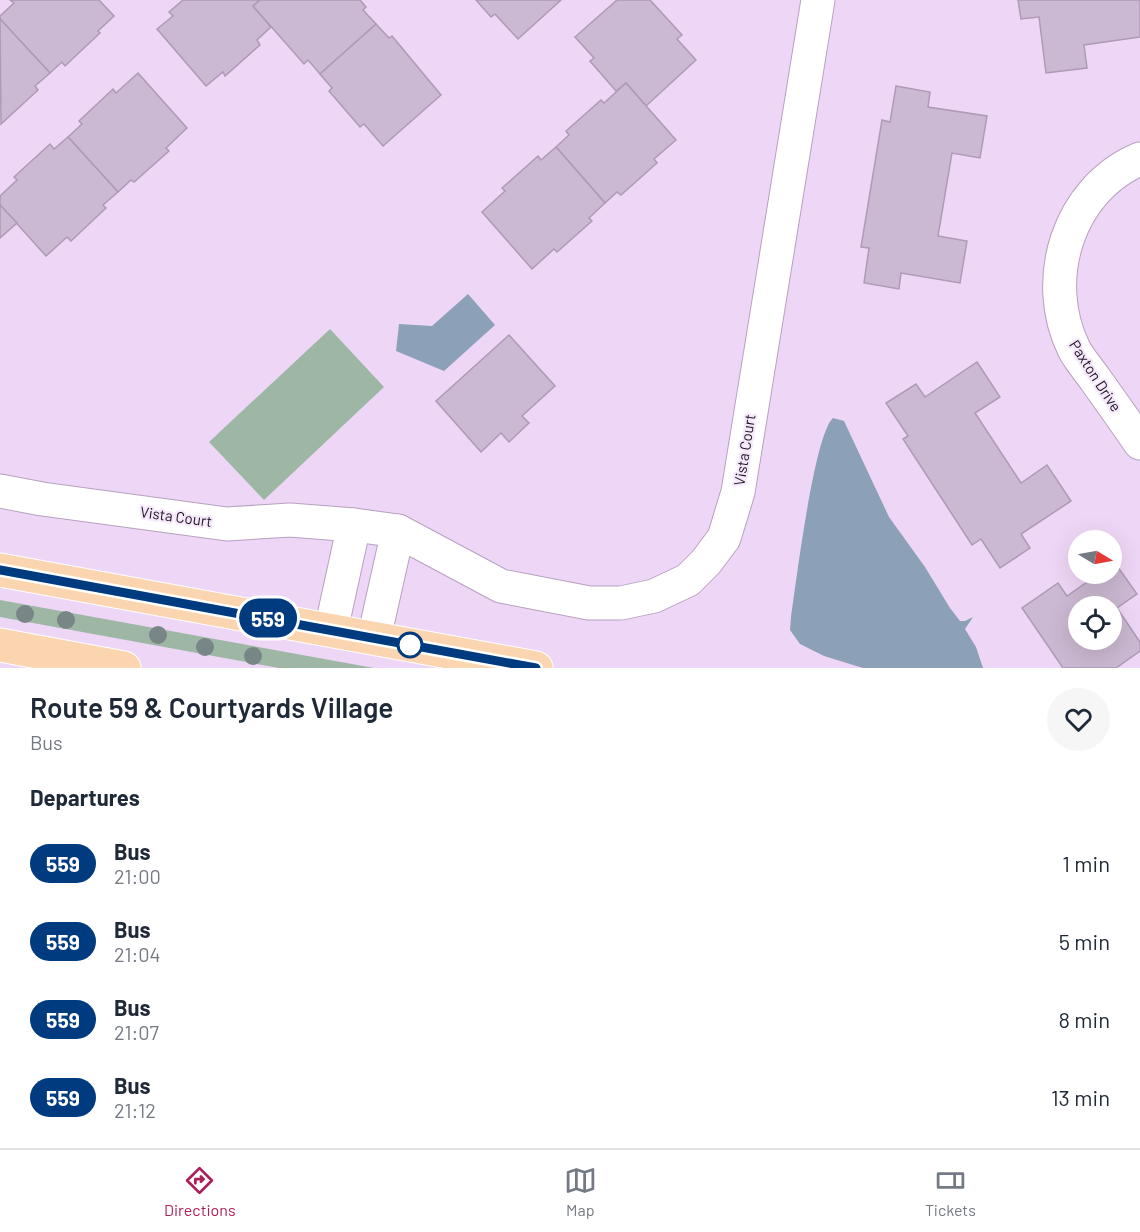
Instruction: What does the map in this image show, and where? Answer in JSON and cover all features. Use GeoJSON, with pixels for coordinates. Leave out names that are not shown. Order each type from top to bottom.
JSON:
{"type":"FeatureCollection","features":[{"type":"Feature","properties":{"kind":"main road"},"geometry":{"type":"LineString","coordinates":[[0,570],[536,668]]}},
{"type":"Feature","properties":{"kind":"main road"},"geometry":{"type":"LineString","coordinates":[[0,645],[124,668]]}},
{"type":"Feature","properties":{"kind":"street","name":"Vista Court"},"geometry":{"type":"LineString","coordinates":[[0,492],[226,524],[291,520],[398,531],[501,585],[589,603],[621,603],[654,596],[688,580],[706,562],[724,538],[738,492],[818,0]]}},
{"type":"Feature","properties":{"kind":"street","name":"Paxton Drive"},"geometry":{"type":"LineString","coordinates":[[1140,159],[1112,174],[1074,219],[1064,247],[1058,285],[1066,328],[1074,350],[1140,443]]}},
{"type":"Feature","properties":{"kind":"street"},"geometry":{"type":"LineString","coordinates":[[331,630],[354,525]]}},
{"type":"Feature","properties":{"kind":"street"},"geometry":{"type":"LineString","coordinates":[[374,638],[398,531]]}},
{"type":"Feature","properties":{"kind":"green space"},"geometry":{"type":"Polygon","coordinates":[[[330,329],[384,387],[264,500],[209,442],[330,329]]]}},
{"type":"Feature","properties":{"kind":"green space"},"geometry":{"type":"Polygon","coordinates":[[[0,600],[374,668],[279,668],[0,617],[0,600]]]}},
{"type":"Feature","properties":{"kind":"water"},"geometry":{"type":"Polygon","coordinates":[[[468,294],[495,325],[444,371],[396,351],[399,324],[432,326],[468,294]]]}},
{"type":"Feature","properties":{"kind":"water"},"geometry":{"type":"Polygon","coordinates":[[[833,418],[844,421],[889,517],[925,567],[950,608],[960,621],[973,617],[965,629],[976,647],[983,668],[863,668],[824,656],[800,644],[790,630],[801,544],[813,480],[826,430],[833,418]]]}},
{"type":"Feature","properties":{"kind":"building"},"geometry":{"type":"Polygon","coordinates":[[[10,0],[99,0],[114,16],[98,31],[100,33],[65,66],[62,62],[50,73],[0,19],[0,16],[14,3],[10,0]]]}},
{"type":"Feature","properties":{"kind":"building"},"geometry":{"type":"Polygon","coordinates":[[[183,0],[260,0],[253,6],[271,27],[257,40],[260,45],[225,76],[223,72],[206,86],[157,29],[173,16],[169,12],[183,0]]]}},
{"type":"Feature","properties":{"kind":"building"},"geometry":{"type":"Polygon","coordinates":[[[260,0],[360,0],[366,7],[363,10],[376,24],[320,74],[308,60],[304,64],[253,6],[260,0]]]}},
{"type":"Feature","properties":{"kind":"building"},"geometry":{"type":"Polygon","coordinates":[[[476,0],[561,0],[518,39],[495,14],[491,17],[476,0]]]}},
{"type":"Feature","properties":{"kind":"building"},"geometry":{"type":"Polygon","coordinates":[[[617,0],[650,0],[682,35],[677,39],[696,60],[646,106],[626,83],[616,91],[590,61],[594,58],[575,37],[617,0]]]}},
{"type":"Feature","properties":{"kind":"building"},"geometry":{"type":"Polygon","coordinates":[[[1018,0],[1140,0],[1140,37],[1084,45],[1087,68],[1046,73],[1039,17],[1021,19],[1018,0]]]}},
{"type":"Feature","properties":{"kind":"building"},"geometry":{"type":"Polygon","coordinates":[[[0,19],[50,73],[35,86],[38,90],[1,124],[0,19]]]}},
{"type":"Feature","properties":{"kind":"building"},"geometry":{"type":"Polygon","coordinates":[[[376,24],[389,38],[392,36],[441,95],[383,146],[364,124],[360,127],[329,91],[332,88],[320,74],[376,24]]]}},
{"type":"Feature","properties":{"kind":"building"},"geometry":{"type":"Polygon","coordinates":[[[138,73],[187,128],[166,148],[169,151],[134,182],[131,180],[118,192],[68,137],[82,124],[79,121],[113,89],[116,93],[138,73]]]}},
{"type":"Feature","properties":{"kind":"building"},"geometry":{"type":"Polygon","coordinates":[[[626,83],[676,140],[654,159],[657,163],[621,195],[617,192],[605,203],[556,147],[569,135],[566,131],[601,100],[604,103],[626,83]]]}},
{"type":"Feature","properties":{"kind":"building"},"geometry":{"type":"Polygon","coordinates":[[[896,86],[930,92],[928,107],[987,116],[980,158],[952,153],[938,236],[967,241],[960,283],[901,273],[899,289],[864,283],[869,248],[861,247],[882,120],[890,122],[896,86]]]}},
{"type":"Feature","properties":{"kind":"building"},"geometry":{"type":"Polygon","coordinates":[[[68,137],[118,192],[103,205],[106,208],[71,241],[67,237],[46,256],[0,205],[0,196],[17,180],[14,177],[50,144],[54,149],[68,137]]]}},
{"type":"Feature","properties":{"kind":"building"},"geometry":{"type":"Polygon","coordinates":[[[556,147],[605,203],[589,218],[592,221],[557,252],[554,249],[532,269],[482,212],[505,191],[502,188],[538,156],[541,160],[556,147]]]}},
{"type":"Feature","properties":{"kind":"building"},"geometry":{"type":"Polygon","coordinates":[[[0,205],[17,223],[0,238],[0,205]]]}},
{"type":"Feature","properties":{"kind":"building"},"geometry":{"type":"Polygon","coordinates":[[[509,335],[555,386],[522,416],[529,423],[509,442],[501,433],[481,452],[436,401],[509,335]]]}},
{"type":"Feature","properties":{"kind":"building"},"geometry":{"type":"Polygon","coordinates":[[[977,362],[1000,397],[975,413],[1021,483],[1047,465],[1071,501],[1021,534],[1030,548],[1000,568],[981,539],[972,545],[903,439],[908,436],[886,403],[916,384],[925,397],[977,362]]]}},
{"type":"Feature","properties":{"kind":"building"},"geometry":{"type":"Polygon","coordinates":[[[1122,573],[1137,594],[1122,604],[1122,596],[1068,596],[1068,650],[1122,650],[1122,615],[1140,642],[1140,651],[1116,668],[1063,668],[1022,608],[1058,583],[1067,596],[1084,584],[1122,584],[1122,573]]]}},
{"type":"Feature","properties":{"kind":"bus line","name":"559"},"geometry":{"type":"LineString","coordinates":[[0,570],[536,668]]}}]}
